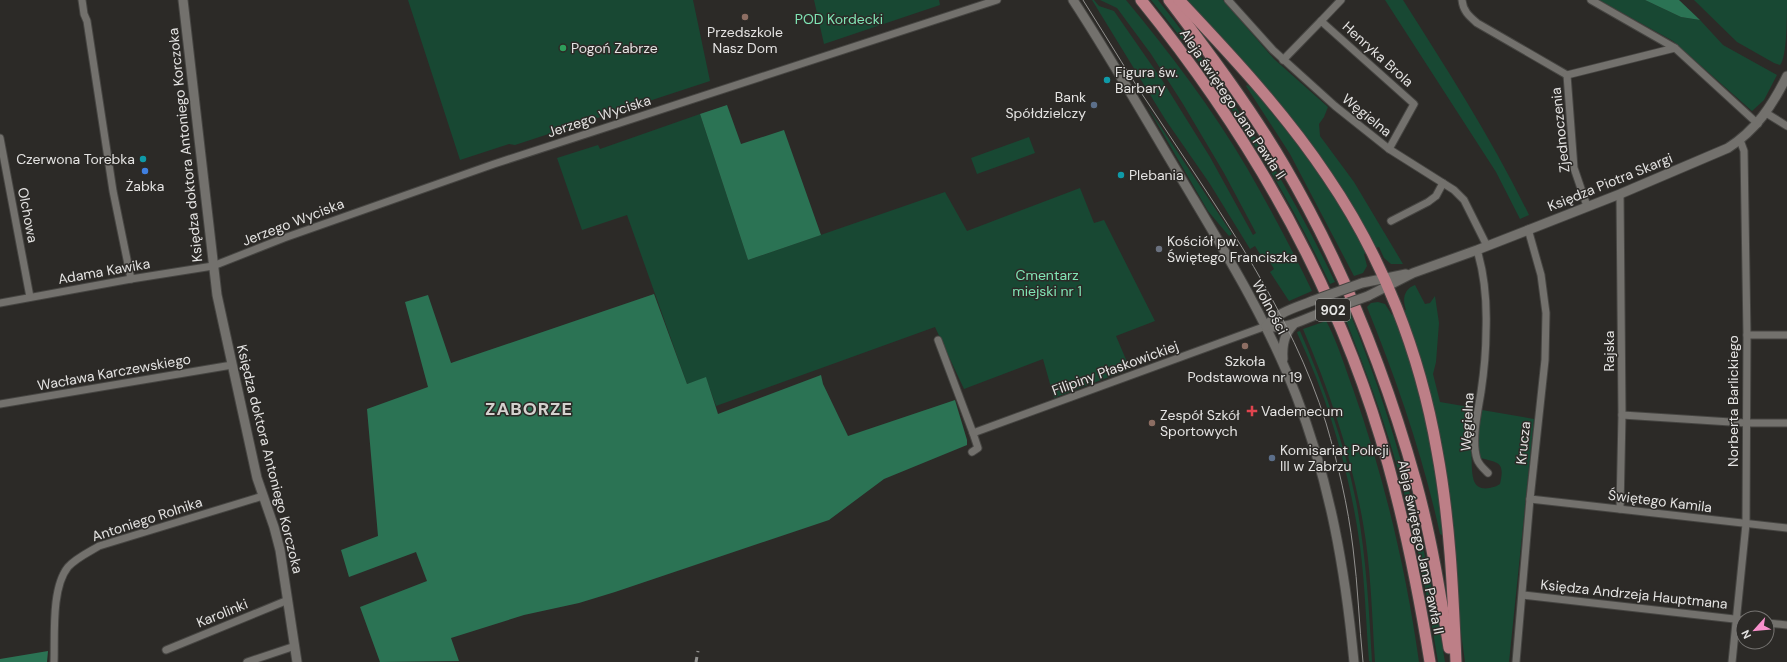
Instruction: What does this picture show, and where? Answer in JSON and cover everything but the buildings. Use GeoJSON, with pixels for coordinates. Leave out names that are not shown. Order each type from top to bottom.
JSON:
{"type":"FeatureCollection","features":[{"type":"Feature","properties":{"kind":"main road","name":"Aleja świętego Jana Pawła II"},"geometry":{"type":"LineString","coordinates":[[1141,0],[1165,30],[1222,109],[1267,179],[1308,256],[1329,301],[1359,376],[1388,463],[1410,556],[1430,662]]}},
{"type":"Feature","properties":{"kind":"main road","name":"Aleja świętego Jana Pawła II"},"geometry":{"type":"LineString","coordinates":[[1169,0],[1236,91],[1283,163],[1324,239],[1349,292],[1382,375],[1416,483],[1435,566],[1452,662]]}},
{"type":"Feature","properties":{"kind":"main road"},"geometry":{"type":"LineString","coordinates":[[1179,0],[1243,70],[1292,129],[1323,170],[1360,230],[1386,282],[1416,361],[1437,451],[1446,516],[1456,662]]}},
{"type":"Feature","properties":{"kind":"street"},"geometry":{"type":"LineString","coordinates":[[82,0],[84,14],[87,21],[113,191],[131,279]]}},
{"type":"Feature","properties":{"kind":"street","name":"Księdza doktora Antoniego Korczoka"},"geometry":{"type":"LineString","coordinates":[[183,0],[218,301],[263,496],[279,546],[297,662]]}},
{"type":"Feature","properties":{"kind":"street","name":"Jerzego Wyciska"},"geometry":{"type":"LineString","coordinates":[[213,266],[284,238],[494,164],[997,0]]}},
{"type":"Feature","properties":{"kind":"street","name":"Wolności"},"geometry":{"type":"LineString","coordinates":[[1073,0],[1135,98],[1266,326],[1297,396],[1318,459],[1329,499],[1343,563],[1354,662]]}},
{"type":"Feature","properties":{"kind":"street","name":"Węgielna"},"geometry":{"type":"LineString","coordinates":[[1228,0],[1283,60],[1335,106],[1389,149],[1454,190],[1464,200],[1487,246]]}},
{"type":"Feature","properties":{"kind":"street","name":"Henryka Brola"},"geometry":{"type":"LineString","coordinates":[[1283,60],[1341,0]]}},
{"type":"Feature","properties":{"kind":"street","name":"Zjednoczenia"},"geometry":{"type":"LineString","coordinates":[[1462,0],[1463,7],[1468,16],[1477,23],[1567,75],[1675,48]]}},
{"type":"Feature","properties":{"kind":"street"},"geometry":{"type":"LineString","coordinates":[[1591,0],[1675,48],[1758,124]]}},
{"type":"Feature","properties":{"kind":"street","name":"Henryka Brola"},"geometry":{"type":"LineString","coordinates":[[1321,21],[1414,104],[1389,149]]}},
{"type":"Feature","properties":{"kind":"street","name":"Zjednoczenia"},"geometry":{"type":"LineString","coordinates":[[1567,75],[1574,168],[1587,206]]}},
{"type":"Feature","properties":{"kind":"street","name":"Księdza Piotra Skargi"},"geometry":{"type":"LineString","coordinates":[[1266,326],[1272,319],[1280,314],[1312,301],[1362,283],[1386,282],[1477,250],[1620,194],[1714,155],[1740,140],[1758,124],[1787,76]]}},
{"type":"Feature","properties":{"kind":"street"},"geometry":{"type":"LineString","coordinates":[[1766,113],[1787,126]]}},
{"type":"Feature","properties":{"kind":"street","name":"Olchowa"},"geometry":{"type":"LineString","coordinates":[[0,138],[30,297]]}},
{"type":"Feature","properties":{"kind":"street","name":"Norberta Barlickiego"},"geometry":{"type":"LineString","coordinates":[[1740,140],[1744,151],[1747,335],[1746,524],[1741,610]]}},
{"type":"Feature","properties":{"kind":"street"},"geometry":{"type":"LineString","coordinates":[[1391,220],[1428,202],[1436,196],[1443,183]]}},
{"type":"Feature","properties":{"kind":"street","name":"Rajska"},"geometry":{"type":"LineString","coordinates":[[1620,194],[1622,415],[1620,509]]}},
{"type":"Feature","properties":{"kind":"street","name":"Krucza"},"geometry":{"type":"LineString","coordinates":[[1516,662],[1523,595],[1530,499],[1545,360],[1546,313],[1541,275],[1528,229]]}},
{"type":"Feature","properties":{"kind":"street","name":"Węgielna"},"geometry":{"type":"LineString","coordinates":[[1477,250],[1485,290],[1486,331],[1476,448],[1477,459],[1488,473]]}},
{"type":"Feature","properties":{"kind":"street","name":"Adama Kawika"},"geometry":{"type":"LineString","coordinates":[[0,303],[131,279],[213,266]]}},
{"type":"Feature","properties":{"kind":"street","name":"Księdza Piotra Skargi"},"geometry":{"type":"LineString","coordinates":[[1266,326],[1277,328],[1287,327],[1368,296],[1386,282]]}},
{"type":"Feature","properties":{"kind":"street"},"geometry":{"type":"LineString","coordinates":[[1254,305],[1270,313],[1280,314]]}},
{"type":"Feature","properties":{"kind":"street"},"geometry":{"type":"LineString","coordinates":[[1283,364],[1282,350],[1285,338],[1288,330],[1296,323]]}},
{"type":"Feature","properties":{"kind":"street","name":"Filipiny Płaskowickiej"},"geometry":{"type":"LineString","coordinates":[[973,433],[1266,326]]}},
{"type":"Feature","properties":{"kind":"street"},"geometry":{"type":"LineString","coordinates":[[1747,335],[1787,335]]}},
{"type":"Feature","properties":{"kind":"street"},"geometry":{"type":"LineString","coordinates":[[938,340],[978,448],[972,452]]}},
{"type":"Feature","properties":{"kind":"street","name":"Wacława Karczewskiego"},"geometry":{"type":"LineString","coordinates":[[0,404],[232,365]]}},
{"type":"Feature","properties":{"kind":"street"},"geometry":{"type":"LineString","coordinates":[[1622,415],[1746,423],[1787,423]]}},
{"type":"Feature","properties":{"kind":"street","name":"Antoniego Rolnika"},"geometry":{"type":"LineString","coordinates":[[54,662],[57,595],[62,578],[68,568],[84,555],[99,546],[263,496]]}},
{"type":"Feature","properties":{"kind":"street","name":"Świętego Kamila"},"geometry":{"type":"LineString","coordinates":[[1530,499],[1787,528]]}},
{"type":"Feature","properties":{"kind":"street","name":"Księdza Andrzeja Hauptmana"},"geometry":{"type":"LineString","coordinates":[[1523,595],[1735,618]]}},
{"type":"Feature","properties":{"kind":"street","name":"Karolinki"},"geometry":{"type":"LineString","coordinates":[[166,650],[288,600]]}},
{"type":"Feature","properties":{"kind":"street"},"geometry":{"type":"LineString","coordinates":[[1775,623],[1787,625]]}},
{"type":"Feature","properties":{"kind":"street"},"geometry":{"type":"LineString","coordinates":[[247,662],[272,652],[295,646]]}},
{"type":"Feature","properties":{"kind":"street","name":"Norberta Barlickiego"},"geometry":{"type":"LineString","coordinates":[[1732,662],[1735,646]]}},
{"type":"Feature","properties":{"kind":"green space","name":"Pogoń Zabrze"},"geometry":{"type":"Polygon","coordinates":[[[408,0],[693,0],[710,81],[515,145],[509,144],[460,160],[408,0]]]}},
{"type":"Feature","properties":{"kind":"green space","name":"POD Kordecki"},"geometry":{"type":"Polygon","coordinates":[[[814,0],[939,0],[940,5],[824,44],[814,0]]]}},
{"type":"Feature","properties":{"kind":"green space"},"geometry":{"type":"Polygon","coordinates":[[[1092,0],[1094,0],[1099,6],[1114,11],[1162,80],[1210,157],[1253,235],[1256,233],[1224,173],[1151,54],[1117,8],[1100,0],[1126,0],[1159,40],[1205,102],[1234,146],[1281,229],[1312,291],[1289,301],[1270,272],[1274,269],[1267,257],[1263,259],[1255,246],[1250,249],[1210,184],[1165,119],[1092,0]]]}},
{"type":"Feature","properties":{"kind":"green space"},"geometry":{"type":"Polygon","coordinates":[[[1151,0],[1158,0],[1232,101],[1276,171],[1335,282],[1330,284],[1292,209],[1249,136],[1202,67],[1151,0]]]}},
{"type":"Feature","properties":{"kind":"green space"},"geometry":{"type":"Polygon","coordinates":[[[1186,0],[1223,0],[1274,59],[1328,107],[1319,124],[1320,136],[1354,182],[1403,264],[1391,264],[1384,258],[1379,247],[1375,248],[1352,208],[1186,0]]]}},
{"type":"Feature","properties":{"kind":"green space"},"geometry":{"type":"Polygon","coordinates":[[[1385,0],[1403,0],[1485,132],[1529,215],[1520,219],[1496,172],[1385,0]]]}},
{"type":"Feature","properties":{"kind":"green space"},"geometry":{"type":"Polygon","coordinates":[[[1599,0],[1645,0],[1681,17],[1700,20],[1723,45],[1777,75],[1764,100],[1752,111],[1673,41],[1599,0]]]}},
{"type":"Feature","properties":{"kind":"green space"},"geometry":{"type":"Polygon","coordinates":[[[1645,0],[1679,0],[1700,20],[1681,17],[1645,0]]]}},
{"type":"Feature","properties":{"kind":"green space"},"geometry":{"type":"Polygon","coordinates":[[[1694,0],[1787,0],[1785,45],[1784,54],[1780,65],[1737,42],[1694,0]]]}},
{"type":"Feature","properties":{"kind":"green space"},"geometry":{"type":"Polygon","coordinates":[[[1247,85],[1257,94],[1298,145],[1345,215],[1367,252],[1364,254],[1367,266],[1363,273],[1354,276],[1290,154],[1246,86],[1247,85]]]}},
{"type":"Feature","properties":{"kind":"green space"},"geometry":{"type":"Polygon","coordinates":[[[727,105],[741,144],[784,130],[821,235],[748,260],[700,114],[727,105]]]}},
{"type":"Feature","properties":{"kind":"green space"},"geometry":{"type":"Polygon","coordinates":[[[1147,106],[1232,234],[1229,236],[1208,211],[1147,106]]]}},
{"type":"Feature","properties":{"kind":"green space","name":"Cmentarz miejski nr 1"},"geometry":{"type":"Polygon","coordinates":[[[700,114],[748,260],[945,192],[967,231],[1080,188],[1094,223],[1104,220],[1155,321],[1116,336],[1130,369],[1054,398],[1043,359],[964,389],[935,327],[716,406],[706,378],[687,384],[627,215],[582,230],[557,158],[598,145],[600,149],[700,114]]]}},
{"type":"Feature","properties":{"kind":"green space"},"geometry":{"type":"Polygon","coordinates":[[[1029,137],[1035,153],[977,174],[971,158],[1029,137]]]}},
{"type":"Feature","properties":{"kind":"green space"},"geometry":{"type":"Polygon","coordinates":[[[1415,285],[1425,304],[1430,303],[1435,296],[1439,323],[1436,362],[1433,374],[1440,402],[1475,408],[1472,468],[1473,477],[1477,486],[1480,488],[1487,488],[1500,484],[1502,471],[1499,465],[1481,458],[1479,453],[1477,441],[1482,410],[1534,419],[1509,662],[1465,662],[1459,618],[1448,497],[1403,311],[1406,310],[1404,298],[1406,292],[1415,285]]]}},
{"type":"Feature","properties":{"kind":"green space"},"geometry":{"type":"Polygon","coordinates":[[[654,294],[687,384],[706,377],[718,414],[821,375],[823,384],[848,436],[955,400],[967,440],[967,445],[884,479],[829,520],[615,592],[579,603],[524,615],[451,638],[459,661],[380,662],[360,607],[427,581],[416,552],[349,577],[341,550],[378,536],[367,409],[428,387],[405,302],[428,295],[451,363],[654,294]]]}},
{"type":"Feature","properties":{"kind":"green space"},"geometry":{"type":"Polygon","coordinates":[[[1378,302],[1385,304],[1392,315],[1395,314],[1410,358],[1432,449],[1441,516],[1442,535],[1440,534],[1426,476],[1408,419],[1389,363],[1367,307],[1371,303],[1378,302]]]}},
{"type":"Feature","properties":{"kind":"green space"},"geometry":{"type":"Polygon","coordinates":[[[1350,313],[1382,398],[1408,485],[1429,573],[1445,662],[1438,662],[1420,562],[1403,488],[1391,444],[1344,315],[1350,313]]]}},
{"type":"Feature","properties":{"kind":"green space"},"geometry":{"type":"Polygon","coordinates":[[[1326,321],[1337,345],[1353,389],[1375,456],[1401,558],[1419,662],[1375,662],[1368,557],[1358,497],[1339,424],[1303,329],[1326,321]]]}},
{"type":"Feature","properties":{"kind":"green space"},"geometry":{"type":"Polygon","coordinates":[[[1300,331],[1332,414],[1346,457],[1356,501],[1365,561],[1372,662],[1369,661],[1362,560],[1356,519],[1337,438],[1329,412],[1297,332],[1300,331]]]}},
{"type":"Feature","properties":{"kind":"green space"},"geometry":{"type":"Polygon","coordinates":[[[48,651],[47,662],[0,662],[0,659],[48,651]]]}},
{"type":"Feature","properties":{"kind":"tram line"},"geometry":{"type":"LineString","coordinates":[[1083,0],[1140,91],[1208,193],[1254,266],[1294,342],[1311,382],[1326,423],[1342,485],[1351,532],[1355,562],[1363,662]]}},
{"type":"Feature","properties":{"kind":"railway"},"geometry":{"type":"LineString","coordinates":[[696,662],[698,651]]}},
{"type":"Feature","properties":{"kind":"place","name":"Przedszkole Nasz Dom"},"geometry":{"type":"Point","coordinates":[745,17]}},
{"type":"Feature","properties":{"kind":"place","name":"Pogoń Zabrze"},"geometry":{"type":"Point","coordinates":[563,48]}},
{"type":"Feature","properties":{"kind":"place","name":"Figura św. Barbary"},"geometry":{"type":"Point","coordinates":[1107,80]}},
{"type":"Feature","properties":{"kind":"place","name":"Bank Spółdzielczy"},"geometry":{"type":"Point","coordinates":[1094,105]}},
{"type":"Feature","properties":{"kind":"place","name":"Czerwona Torebka"},"geometry":{"type":"Point","coordinates":[143,159]}},
{"type":"Feature","properties":{"kind":"place","name":"Żabka"},"geometry":{"type":"Point","coordinates":[145,171]}},
{"type":"Feature","properties":{"kind":"place","name":"Plebania"},"geometry":{"type":"Point","coordinates":[1121,175]}},
{"type":"Feature","properties":{"kind":"place","name":"Kościół pw. Świętego Franciszka"},"geometry":{"type":"Point","coordinates":[1159,249]}},
{"type":"Feature","properties":{"kind":"place","name":"Szkoła Podstawowa nr 19"},"geometry":{"type":"Point","coordinates":[1245,346]}},
{"type":"Feature","properties":{"kind":"place","name":"Vademecum"},"geometry":{"type":"Point","coordinates":[1252,411]}},
{"type":"Feature","properties":{"kind":"place","name":"Zespół Szkół Sportowych"},"geometry":{"type":"Point","coordinates":[1152,423]}},
{"type":"Feature","properties":{"kind":"place","name":"Komisariat Policji III w Zabrzu"},"geometry":{"type":"Point","coordinates":[1272,458]}},
{"type":"Feature","properties":{"kind":"district","name":"ZABORZE"},"geometry":{"type":"Point","coordinates":[529,409]}}]}
